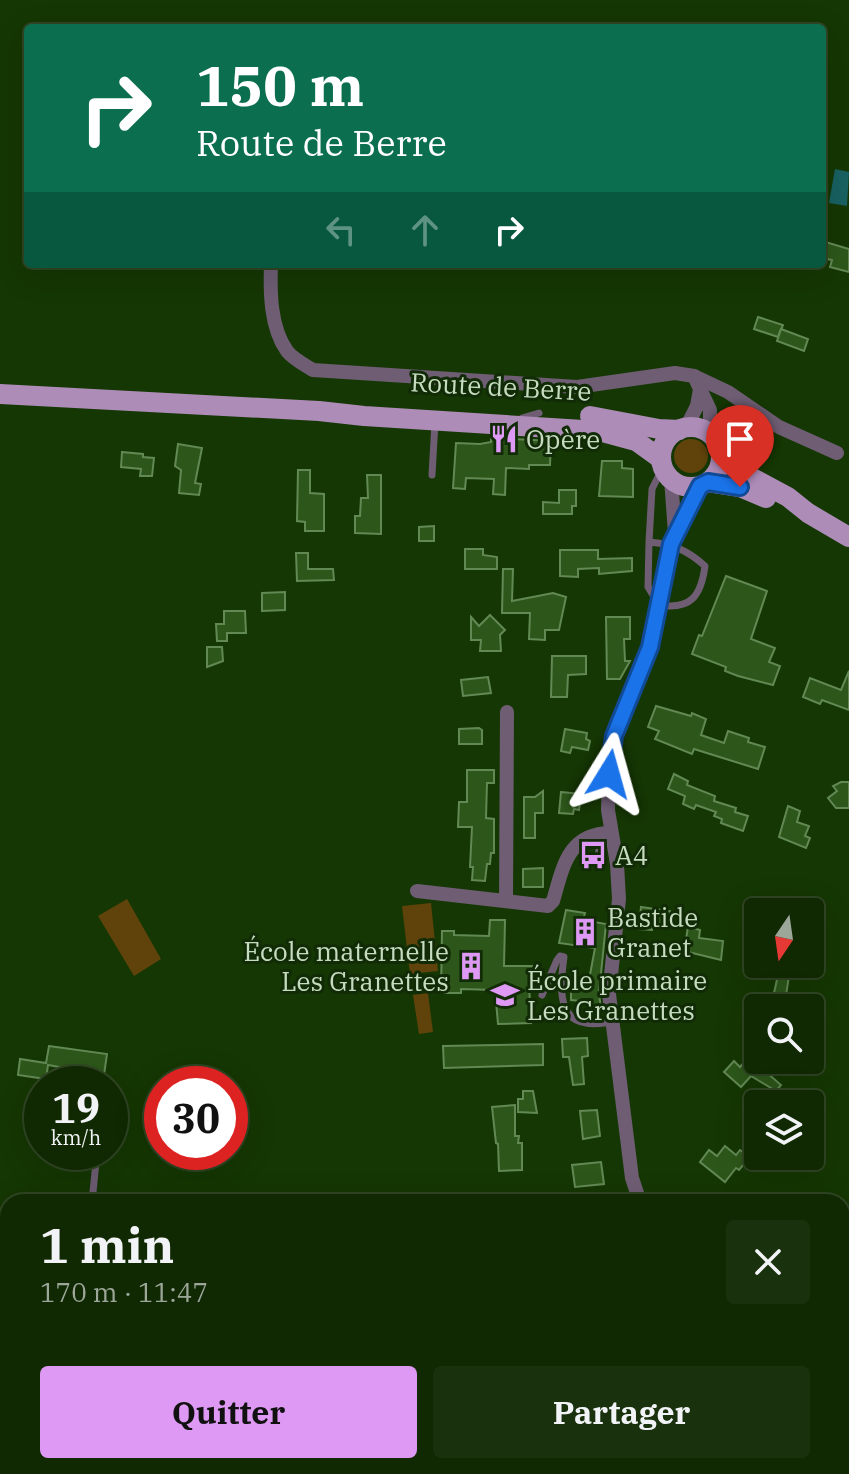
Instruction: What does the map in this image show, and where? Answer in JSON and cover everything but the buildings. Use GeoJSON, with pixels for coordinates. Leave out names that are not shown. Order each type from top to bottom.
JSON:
{"type":"FeatureCollection","features":[{"type":"Feature","properties":{"kind":"main road","name":"Route de Berre"},"geometry":{"type":"LineString","coordinates":[[0,394],[319,411],[599,431],[636,441],[665,468]]}},
{"type":"Feature","properties":{"kind":"main road","name":"Route de Berre"},"geometry":{"type":"LineString","coordinates":[[319,411],[413,405],[584,415],[659,429],[682,429]]}},
{"type":"Feature","properties":{"kind":"main road"},"geometry":{"type":"LineString","coordinates":[[808,513],[788,508],[740,487],[704,484],[685,487],[665,468],[668,439],[682,429],[703,430],[747,475],[788,497],[808,513],[849,537]]}},
{"type":"Feature","properties":{"kind":"main road"},"geometry":{"type":"LineString","coordinates":[[704,484],[719,469],[715,443]]}},
{"type":"Feature","properties":{"kind":"street"},"geometry":{"type":"LineString","coordinates":[[271,268],[270,289],[276,326],[288,353],[313,370],[577,387],[675,373],[728,392],[779,427],[837,453]]}},
{"type":"Feature","properties":{"kind":"street"},"geometry":{"type":"LineString","coordinates":[[682,429],[697,406],[697,382]]}},
{"type":"Feature","properties":{"kind":"street"},"geometry":{"type":"LineString","coordinates":[[697,382],[710,410],[715,443]]}},
{"type":"Feature","properties":{"kind":"street"},"geometry":{"type":"LineString","coordinates":[[665,468],[673,539]]}},
{"type":"Feature","properties":{"kind":"street"},"geometry":{"type":"LineString","coordinates":[[637,1194],[632,1178],[609,984],[619,899],[617,864],[606,833],[614,736],[644,664],[673,539],[704,484]]}},
{"type":"Feature","properties":{"kind":"street"},"geometry":{"type":"LineString","coordinates":[[506,901],[507,712]]}},
{"type":"Feature","properties":{"kind":"street"},"geometry":{"type":"LineString","coordinates":[[417,891],[541,906],[551,904],[567,855],[581,841],[606,833]]}},
{"type":"Feature","properties":{"kind":"lane"},"geometry":{"type":"LineString","coordinates":[[432,475],[437,415],[527,418],[539,413]]}},
{"type":"Feature","properties":{"kind":"lane"},"geometry":{"type":"LineString","coordinates":[[649,542],[673,539],[705,566],[702,585],[691,602],[671,607],[659,605],[648,587],[649,542],[652,489],[665,468]]}},
{"type":"Feature","properties":{"kind":"lane"},"geometry":{"type":"LineString","coordinates":[[598,859],[606,833]]}},
{"type":"Feature","properties":{"kind":"lane"},"geometry":{"type":"LineString","coordinates":[[542,995],[557,960],[560,956],[564,957],[561,995],[564,1008],[584,1023],[612,1022]]}},
{"type":"Feature","properties":{"kind":"lane"},"geometry":{"type":"LineString","coordinates":[[93,1194],[95,1170]]}},
{"type":"Feature","properties":{"kind":"shaded area"},"geometry":{"type":"Polygon","coordinates":[[[691,439],[703,444],[708,456],[703,468],[691,473],[679,468],[674,456],[679,444],[691,439]]]}},
{"type":"Feature","properties":{"kind":"shaded area"},"geometry":{"type":"Polygon","coordinates":[[[127,899],[161,959],[134,976],[98,916],[127,899]]]}},
{"type":"Feature","properties":{"kind":"shaded area"},"geometry":{"type":"Polygon","coordinates":[[[431,903],[438,971],[410,974],[402,906],[431,903]]]}},
{"type":"Feature","properties":{"kind":"shaded area"},"geometry":{"type":"Polygon","coordinates":[[[428,993],[433,1032],[419,1034],[413,995],[428,993]]]}},
{"type":"Feature","properties":{"kind":"water"},"geometry":{"type":"Polygon","coordinates":[[[835,169],[849,172],[847,206],[829,203],[835,169]]]}},
{"type":"Feature","properties":{"kind":"place","name":"Opère"},"geometry":{"type":"Point","coordinates":[504,439]}},
{"type":"Feature","properties":{"kind":"place","name":"A4"},"geometry":{"type":"Point","coordinates":[593,855]}},
{"type":"Feature","properties":{"kind":"place","name":"Bastide Granet"},"geometry":{"type":"Point","coordinates":[585,932]}},
{"type":"Feature","properties":{"kind":"place","name":"École maternelle Les Granettes"},"geometry":{"type":"Point","coordinates":[471,966]}},
{"type":"Feature","properties":{"kind":"place","name":"École primaire Les Granettes"},"geometry":{"type":"Point","coordinates":[505,995]}},
{"type":"Feature","properties":{"kind":"route"},"geometry":{"type":"LineString","coordinates":[[609,774],[620,717],[650,647],[675,534],[700,486],[708,482],[740,487]]}}]}
